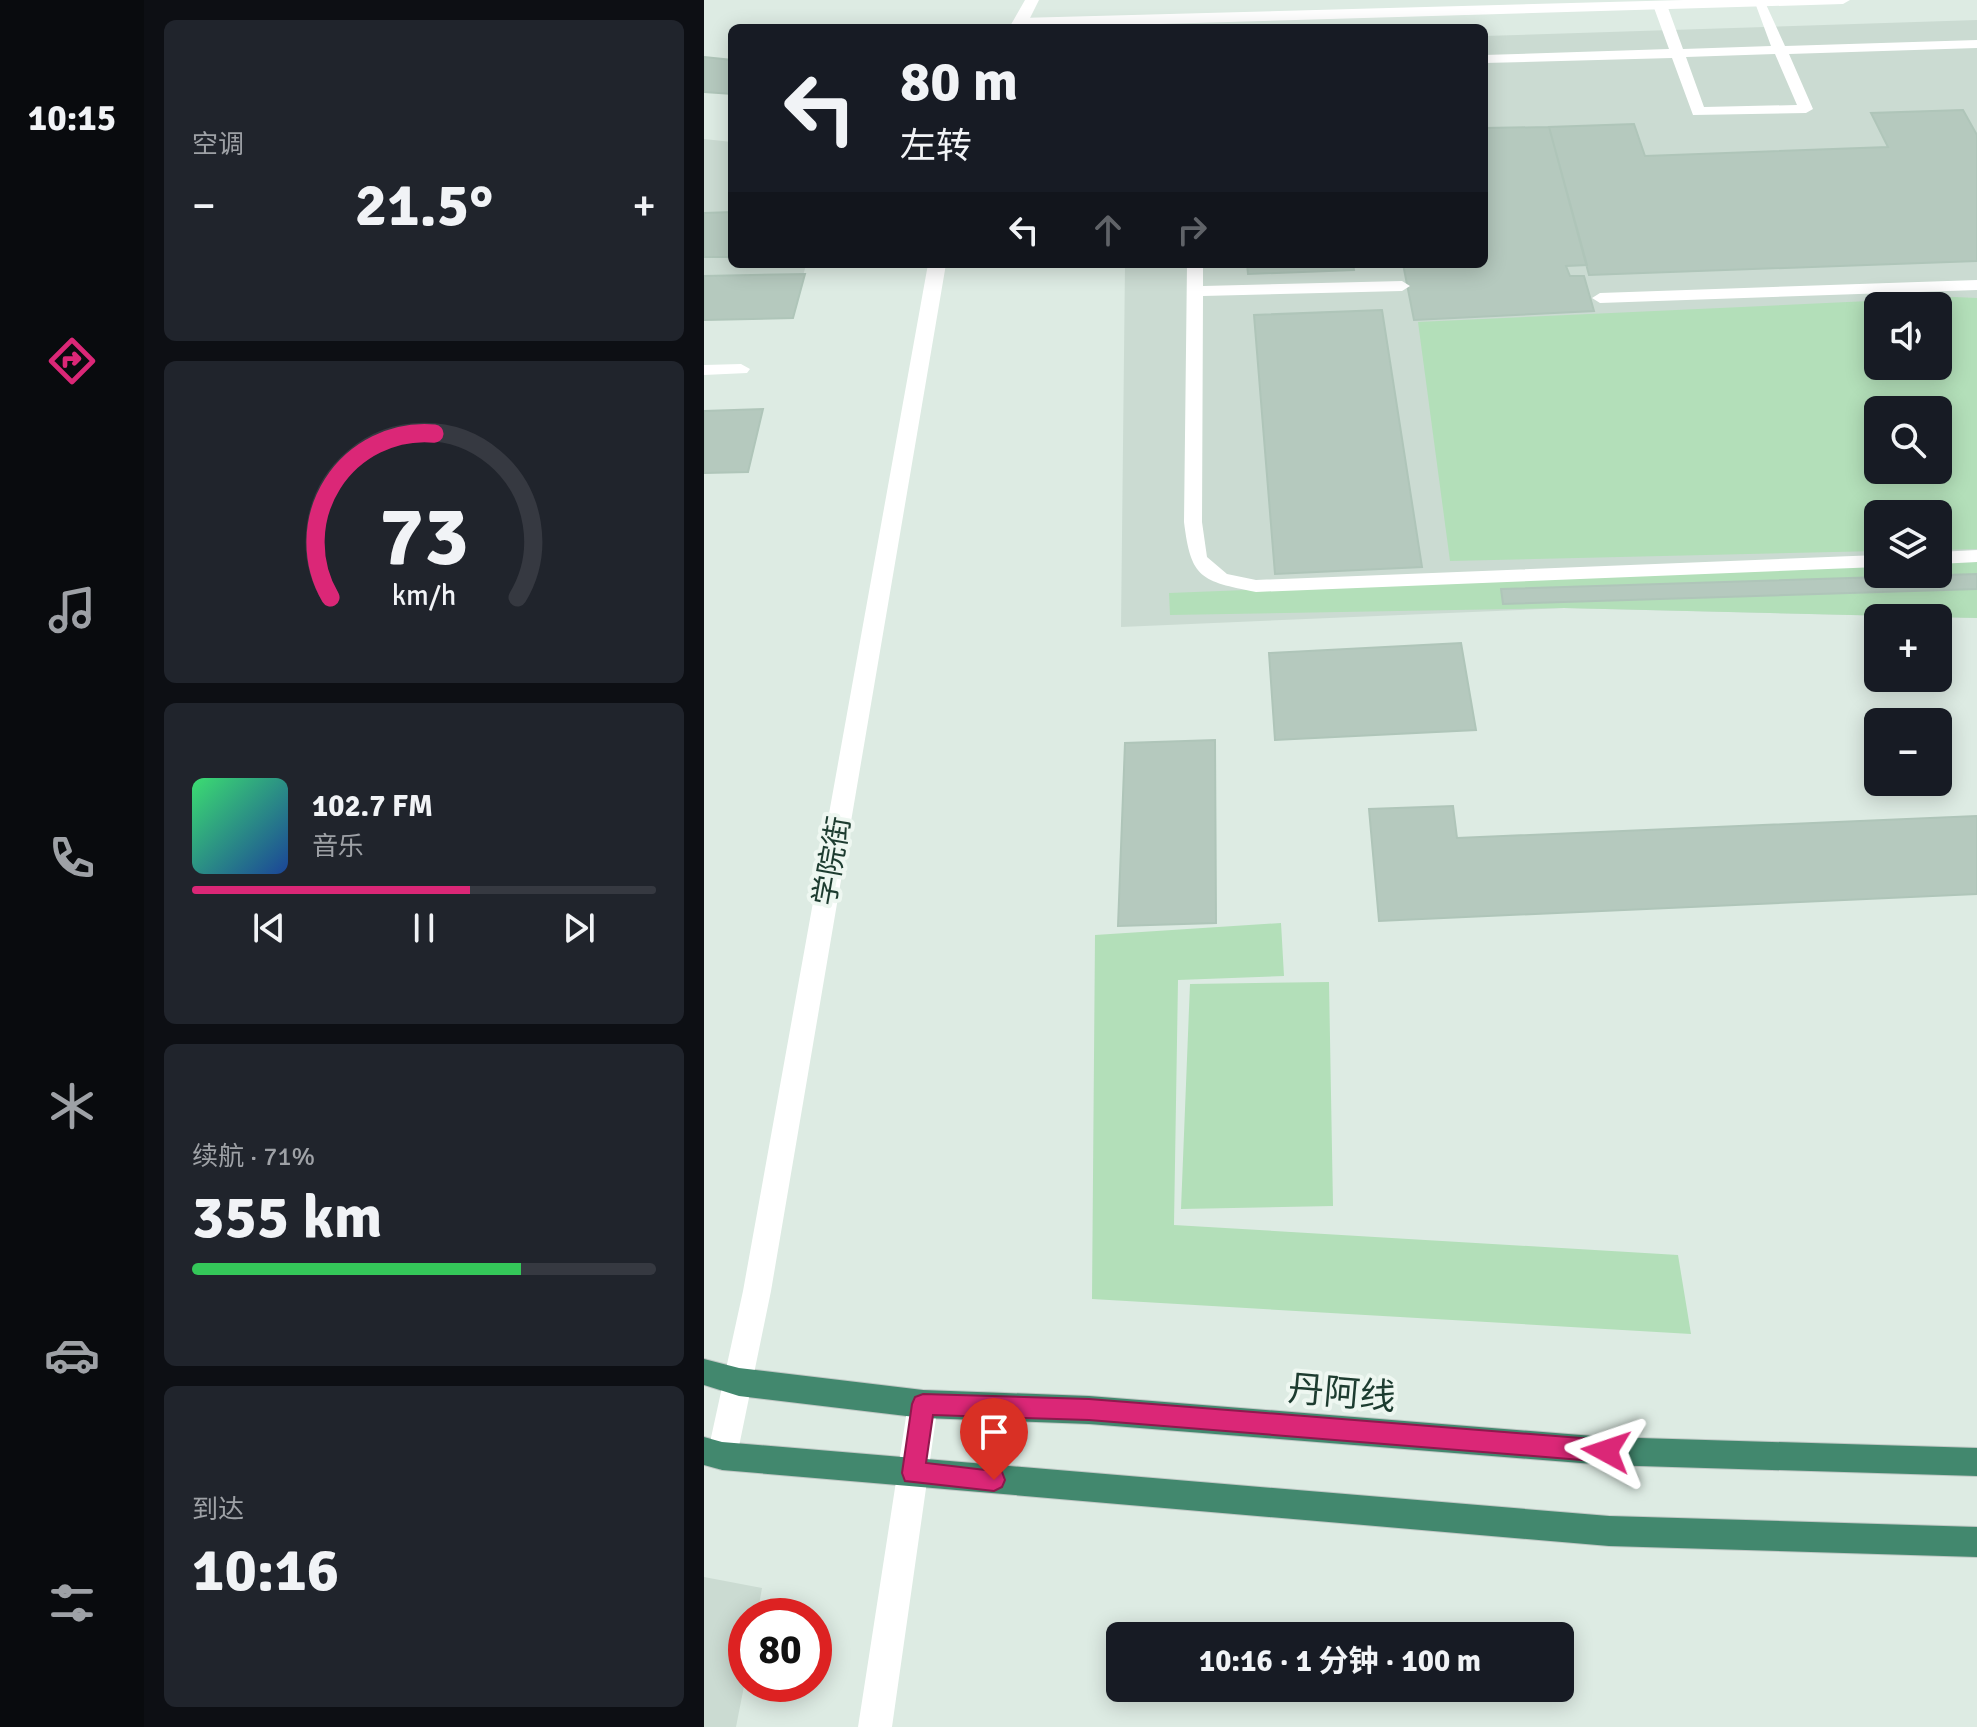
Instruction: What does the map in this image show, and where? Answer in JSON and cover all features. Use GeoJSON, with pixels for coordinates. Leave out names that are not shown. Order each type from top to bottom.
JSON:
{"type":"FeatureCollection","features":[{"type":"Feature","properties":{"kind":"highway","name":"丹阿线"},"geometry":{"type":"LineString","coordinates":[[704,1372],[739,1382],[923,1404],[1089,1410],[1606,1451],[1977,1462]]}},
{"type":"Feature","properties":{"kind":"highway"},"geometry":{"type":"LineString","coordinates":[[713,1454],[1609,1531],[1977,1542]]}},
{"type":"Feature","properties":{"kind":"street"},"geometry":{"type":"LineString","coordinates":[[1024,15],[1370,0]]}},
{"type":"Feature","properties":{"kind":"street"},"geometry":{"type":"LineString","coordinates":[[1024,15],[1843,0]]}},
{"type":"Feature","properties":{"kind":"street","name":"学院街"},"geometry":{"type":"LineString","coordinates":[[713,1454],[739,1382],[936,268]]}},
{"type":"Feature","properties":{"kind":"street"},"geometry":{"type":"LineString","coordinates":[[875,1727],[923,1404]]}},
{"type":"Feature","properties":{"kind":"lane"},"geometry":{"type":"LineString","coordinates":[[1660,5],[1698,112],[1806,109],[1759,2]]}},
{"type":"Feature","properties":{"kind":"lane"},"geometry":{"type":"LineString","coordinates":[[1488,59],[1977,44]]}},
{"type":"Feature","properties":{"kind":"lane"},"geometry":{"type":"LineString","coordinates":[[1195,268],[1193,522],[1198,559],[1221,579],[1256,586],[1864,562]]}},
{"type":"Feature","properties":{"kind":"lane"},"geometry":{"type":"LineString","coordinates":[[1600,298],[1977,285]]}},
{"type":"Feature","properties":{"kind":"lane"},"geometry":{"type":"LineString","coordinates":[[1195,291],[1402,286]]}},
{"type":"Feature","properties":{"kind":"lane"},"geometry":{"type":"LineString","coordinates":[[704,370],[741,369]]}},
{"type":"Feature","properties":{"kind":"lane"},"geometry":{"type":"LineString","coordinates":[[1952,557],[1977,556]]}},
{"type":"Feature","properties":{"kind":"shaded area"},"geometry":{"type":"Polygon","coordinates":[[[1977,20],[1977,618],[1952,617],[1952,604],[1864,604],[1864,615],[1564,608],[1121,627],[1125,268],[1488,268],[1488,36],[1977,20]]]}},
{"type":"Feature","properties":{"kind":"shaded area"},"geometry":{"type":"Polygon","coordinates":[[[704,139],[728,142],[728,268],[805,268],[793,318],[704,320],[704,139]]]}},
{"type":"Feature","properties":{"kind":"shaded area"},"geometry":{"type":"Polygon","coordinates":[[[704,1577],[762,1588],[760,1598],[728,1598],[728,1702],[741,1702],[736,1727],[704,1727],[704,1577]]]}},
{"type":"Feature","properties":{"kind":"green space"},"geometry":{"type":"Polygon","coordinates":[[[1952,297],[1977,298],[1977,549],[1952,550],[1952,500],[1864,500],[1864,551],[1450,561],[1418,322],[1864,301],[1864,380],[1952,380],[1952,297]]]}},
{"type":"Feature","properties":{"kind":"green space"},"geometry":{"type":"Polygon","coordinates":[[[1977,562],[1977,618],[1952,617],[1952,604],[1864,604],[1864,615],[1564,608],[1170,615],[1169,593],[1864,566],[1864,588],[1952,588],[1952,563],[1977,562]]]}},
{"type":"Feature","properties":{"kind":"green space"},"geometry":{"type":"Polygon","coordinates":[[[1281,923],[1284,976],[1178,980],[1174,1225],[1678,1255],[1691,1334],[1092,1299],[1095,935],[1281,923]]]}},
{"type":"Feature","properties":{"kind":"green space"},"geometry":{"type":"Polygon","coordinates":[[[1329,982],[1333,1206],[1181,1209],[1190,984],[1329,982]]]}},
{"type":"Feature","properties":{"kind":"building"},"geometry":{"type":"Polygon","coordinates":[[[704,57],[728,60],[728,94],[704,92],[704,57]]]}},
{"type":"Feature","properties":{"kind":"building"},"geometry":{"type":"Polygon","coordinates":[[[1963,110],[1977,135],[1977,261],[1589,275],[1549,127],[1634,124],[1645,156],[1888,147],[1871,113],[1963,110]]]}},
{"type":"Feature","properties":{"kind":"building"},"geometry":{"type":"Polygon","coordinates":[[[1549,127],[1587,265],[1566,266],[1570,276],[1584,276],[1594,311],[1414,320],[1404,268],[1488,268],[1488,128],[1549,127]]]}},
{"type":"Feature","properties":{"kind":"building"},"geometry":{"type":"Polygon","coordinates":[[[728,212],[728,257],[704,257],[704,213],[728,212]]]}},
{"type":"Feature","properties":{"kind":"building"},"geometry":{"type":"Polygon","coordinates":[[[1247,268],[1354,270],[1248,274],[1247,268]]]}},
{"type":"Feature","properties":{"kind":"building"},"geometry":{"type":"Polygon","coordinates":[[[805,274],[793,318],[704,320],[704,276],[805,274]]]}},
{"type":"Feature","properties":{"kind":"building"},"geometry":{"type":"Polygon","coordinates":[[[1382,310],[1422,567],[1275,574],[1254,315],[1382,310]]]}},
{"type":"Feature","properties":{"kind":"building"},"geometry":{"type":"Polygon","coordinates":[[[763,409],[748,472],[704,473],[704,411],[763,409]]]}},
{"type":"Feature","properties":{"kind":"building"},"geometry":{"type":"Polygon","coordinates":[[[1977,574],[1977,589],[1503,604],[1501,589],[1864,578],[1864,588],[1952,588],[1952,575],[1977,574]]]}},
{"type":"Feature","properties":{"kind":"building"},"geometry":{"type":"Polygon","coordinates":[[[1461,643],[1476,730],[1275,740],[1269,653],[1461,643]]]}},
{"type":"Feature","properties":{"kind":"building"},"geometry":{"type":"Polygon","coordinates":[[[1215,740],[1216,923],[1118,926],[1125,743],[1215,740]]]}},
{"type":"Feature","properties":{"kind":"building"},"geometry":{"type":"Polygon","coordinates":[[[1453,806],[1457,838],[1977,816],[1977,894],[1379,921],[1369,809],[1453,806]]]}},
{"type":"Feature","properties":{"kind":"route"},"geometry":{"type":"LineString","coordinates":[[994,1480],[913,1473],[923,1404],[1089,1410],[1606,1451]]}}]}
